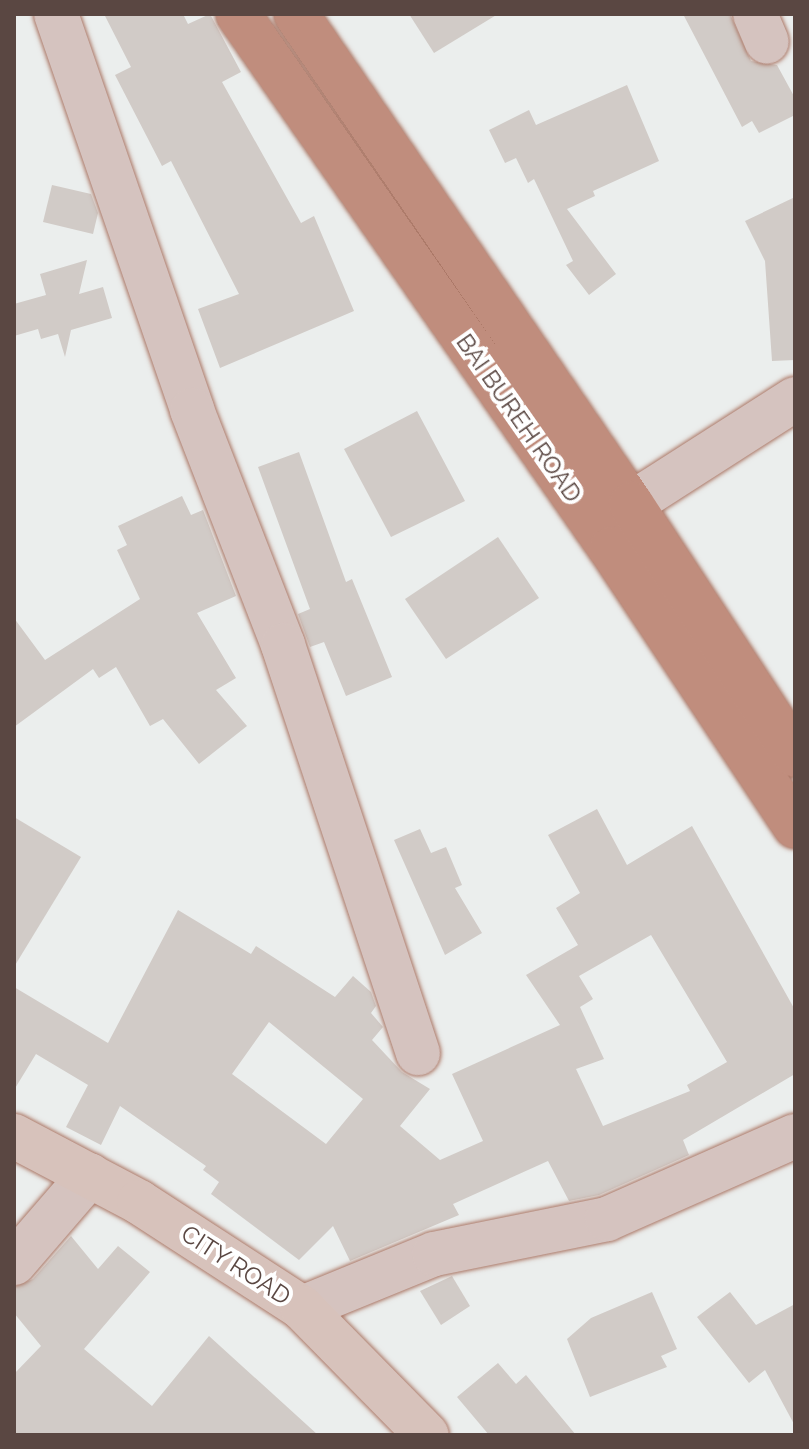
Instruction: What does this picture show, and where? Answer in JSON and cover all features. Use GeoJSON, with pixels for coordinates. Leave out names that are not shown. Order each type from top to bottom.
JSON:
{"type":"FeatureCollection","features":[{"type":"Feature","properties":{"kind":"highway","name":"BAI BUREH ROAD"},"geometry":{"type":"LineString","coordinates":[[238,14],[611,549],[795,826]]}},
{"type":"Feature","properties":{"kind":"highway","name":"BAI BUREH ROAD"},"geometry":{"type":"LineString","coordinates":[[296,14],[631,504],[795,755]]}},
{"type":"Feature","properties":{"kind":"main road","name":"CITY ROAD"},"geometry":{"type":"LineString","coordinates":[[14,1136],[90,1175],[302,1308],[427,1435]]}},
{"type":"Feature","properties":{"kind":"street"},"geometry":{"type":"LineString","coordinates":[[56,14],[192,410],[283,645],[418,1053]]}},
{"type":"Feature","properties":{"kind":"street"},"geometry":{"type":"LineString","coordinates":[[631,504],[795,399]]}},
{"type":"Feature","properties":{"kind":"street"},"geometry":{"type":"LineString","coordinates":[[302,1308],[434,1254],[607,1219],[795,1136]]}},
{"type":"Feature","properties":{"kind":"street"},"geometry":{"type":"LineString","coordinates":[[14,1263],[90,1175]]}},
{"type":"Feature","properties":{"kind":"building"},"geometry":{"type":"Polygon","coordinates":[[[104,14],[183,14],[188,24],[210,14],[241,72],[222,82],[301,223],[314,216],[354,311],[220,368],[198,309],[239,294],[171,161],[162,166],[115,75],[131,67],[104,14]]]}},
{"type":"Feature","properties":{"kind":"building"},"geometry":{"type":"Polygon","coordinates":[[[409,14],[498,14],[434,53],[409,14]]]}},
{"type":"Feature","properties":{"kind":"building"},"geometry":{"type":"Polygon","coordinates":[[[683,14],[730,14],[751,61],[777,65],[795,98],[795,115],[759,133],[752,121],[742,127],[683,14]]]}},
{"type":"Feature","properties":{"kind":"building"},"geometry":{"type":"Polygon","coordinates":[[[627,85],[659,161],[593,191],[595,196],[567,209],[616,274],[589,295],[566,265],[573,261],[534,179],[528,183],[516,158],[505,163],[489,130],[529,110],[536,125],[627,85]]]}},
{"type":"Feature","properties":{"kind":"building"},"geometry":{"type":"Polygon","coordinates":[[[52,185],[91,194],[98,213],[93,234],[43,222],[52,185]]]}},
{"type":"Feature","properties":{"kind":"building"},"geometry":{"type":"Polygon","coordinates":[[[795,197],[795,360],[772,361],[765,261],[745,221],[795,197]]]}},
{"type":"Feature","properties":{"kind":"building"},"geometry":{"type":"Polygon","coordinates":[[[87,260],[79,294],[103,287],[112,318],[71,330],[65,357],[58,334],[41,339],[38,329],[14,336],[14,304],[46,295],[40,274],[87,260]]]}},
{"type":"Feature","properties":{"kind":"building"},"geometry":{"type":"Polygon","coordinates":[[[417,411],[465,501],[391,537],[344,449],[417,411]]]}},
{"type":"Feature","properties":{"kind":"building"},"geometry":{"type":"Polygon","coordinates":[[[299,452],[346,582],[352,579],[392,677],[346,696],[324,642],[310,647],[298,614],[310,609],[258,467],[299,452]]]}},
{"type":"Feature","properties":{"kind":"building"},"geometry":{"type":"Polygon","coordinates":[[[182,496],[191,515],[203,510],[236,596],[197,613],[236,678],[216,690],[247,726],[199,764],[163,719],[150,726],[116,667],[99,678],[93,669],[14,727],[14,618],[45,660],[140,599],[117,550],[127,545],[118,526],[182,496]]]}},
{"type":"Feature","properties":{"kind":"building"},"geometry":{"type":"Polygon","coordinates":[[[498,537],[539,598],[446,659],[405,599],[498,537]]]}},
{"type":"Feature","properties":{"kind":"building"},"geometry":{"type":"Polygon","coordinates":[[[597,809],[627,865],[692,826],[795,1010],[795,1074],[683,1140],[689,1155],[599,1195],[569,1201],[548,1161],[453,1204],[459,1215],[350,1261],[333,1226],[299,1260],[211,1194],[219,1182],[203,1170],[206,1166],[120,1106],[101,1145],[66,1127],[88,1085],[36,1054],[14,1090],[14,987],[108,1043],[178,910],[251,954],[256,946],[335,997],[353,976],[371,992],[376,1006],[371,1013],[383,1027],[372,1040],[402,1072],[430,1089],[400,1126],[440,1160],[483,1141],[452,1074],[560,1025],[526,975],[578,945],[556,908],[580,893],[548,835],[597,809]],[[651,935],[579,976],[593,999],[580,1007],[604,1059],[576,1069],[603,1126],[690,1091],[687,1085],[727,1062],[651,935]],[[269,1022],[232,1074],[326,1144],[363,1099],[269,1022]]]}},
{"type":"Feature","properties":{"kind":"building"},"geometry":{"type":"Polygon","coordinates":[[[14,817],[81,857],[14,967],[14,817]]]}},
{"type":"Feature","properties":{"kind":"building"},"geometry":{"type":"Polygon","coordinates":[[[420,829],[431,853],[446,847],[462,885],[455,888],[482,933],[445,955],[394,840],[420,829]]]}},
{"type":"Feature","properties":{"kind":"building"},"geometry":{"type":"Polygon","coordinates":[[[71,1236],[98,1269],[118,1246],[150,1272],[84,1349],[152,1406],[209,1336],[318,1435],[14,1435],[14,1374],[41,1346],[14,1313],[14,1287],[33,1279],[71,1236]]]}},
{"type":"Feature","properties":{"kind":"building"},"geometry":{"type":"Polygon","coordinates":[[[452,1276],[470,1306],[441,1325],[420,1291],[452,1276]]]}},
{"type":"Feature","properties":{"kind":"building"},"geometry":{"type":"Polygon","coordinates":[[[652,1292],[677,1349],[661,1356],[667,1367],[590,1397],[567,1339],[591,1318],[652,1292]]]}},
{"type":"Feature","properties":{"kind":"building"},"geometry":{"type":"Polygon","coordinates":[[[730,1292],[756,1325],[795,1304],[795,1426],[765,1370],[749,1383],[697,1317],[730,1292]]]}},
{"type":"Feature","properties":{"kind":"building"},"geometry":{"type":"Polygon","coordinates":[[[498,1363],[516,1384],[526,1375],[576,1435],[489,1435],[457,1397],[498,1363]]]}}]}
